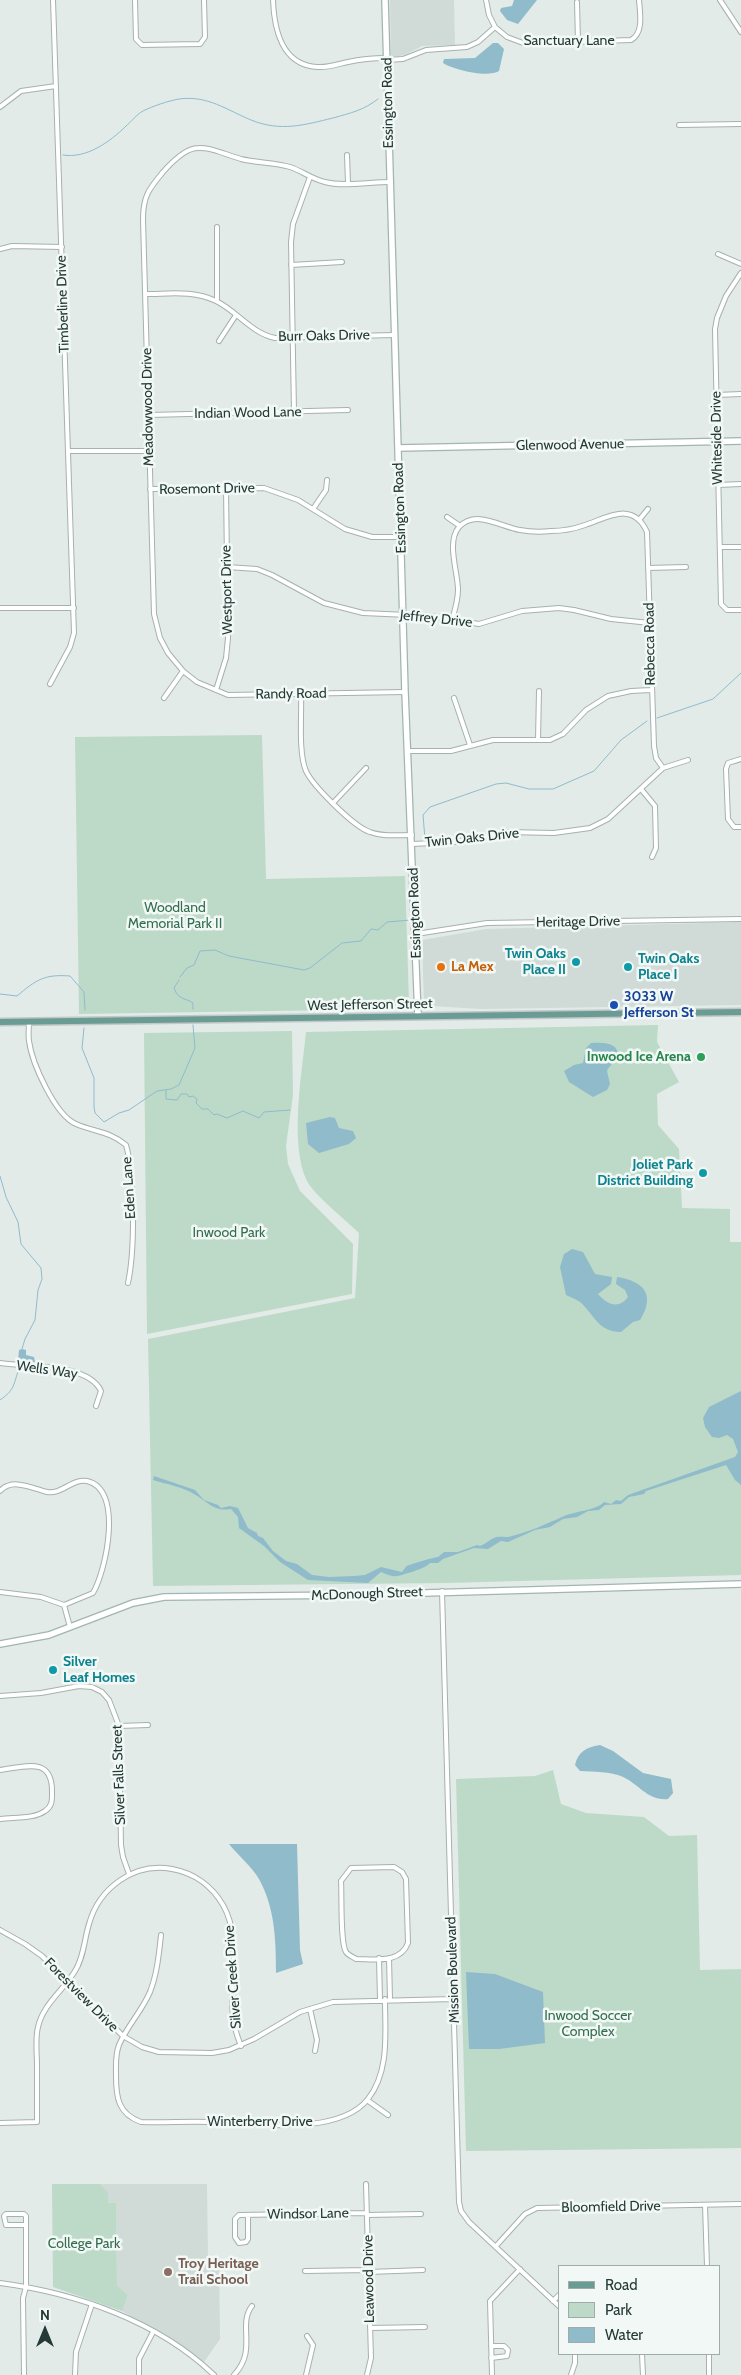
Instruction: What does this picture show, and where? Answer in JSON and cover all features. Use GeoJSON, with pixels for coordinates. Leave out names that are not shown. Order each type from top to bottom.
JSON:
{"type":"FeatureCollection","features":[{"type":"Feature","properties":{"kind":"main road","name":"West Jefferson Street"},"geometry":{"type":"LineString","coordinates":[[0,1022],[741,1012]]}},
{"type":"Feature","properties":{"kind":"street","name":"Timberline Drive"},"geometry":{"type":"LineString","coordinates":[[50,684],[70,647],[74,633],[53,0]]}},
{"type":"Feature","properties":{"kind":"street"},"geometry":{"type":"LineString","coordinates":[[135,0],[136,39],[138,44],[200,44],[203,41],[204,0]]}},
{"type":"Feature","properties":{"kind":"street"},"geometry":{"type":"LineString","coordinates":[[273,0],[279,40],[285,51],[295,59],[317,67],[358,60],[403,59],[426,50],[467,47],[478,42],[496,28],[489,16],[486,0]]}},
{"type":"Feature","properties":{"kind":"street","name":"Essington Road"},"geometry":{"type":"LineString","coordinates":[[385,0],[405,692],[418,1016]]}},
{"type":"Feature","properties":{"kind":"street","name":"Sanctuary Lane"},"geometry":{"type":"LineString","coordinates":[[496,28],[507,37],[523,43],[551,40],[578,42],[634,39],[638,34],[640,26],[639,0]]}},
{"type":"Feature","properties":{"kind":"street"},"geometry":{"type":"LineString","coordinates":[[720,0],[741,32]]}},
{"type":"Feature","properties":{"kind":"street"},"geometry":{"type":"LineString","coordinates":[[577,2],[578,42]]}},
{"type":"Feature","properties":{"kind":"street"},"geometry":{"type":"LineString","coordinates":[[0,107],[21,91],[56,86]]}},
{"type":"Feature","properties":{"kind":"street"},"geometry":{"type":"LineString","coordinates":[[679,125],[741,124]]}},
{"type":"Feature","properties":{"kind":"street","name":"Meadowwood Drive"},"geometry":{"type":"LineString","coordinates":[[183,671],[168,653],[160,638],[154,614],[143,219],[145,196],[150,187],[176,157],[198,147],[212,148],[242,159],[286,166],[310,177]]}},
{"type":"Feature","properties":{"kind":"street"},"geometry":{"type":"LineString","coordinates":[[347,155],[348,183]]}},
{"type":"Feature","properties":{"kind":"street"},"geometry":{"type":"LineString","coordinates":[[294,412],[291,264],[293,224],[310,177],[323,182],[390,182]]}},
{"type":"Feature","properties":{"kind":"street"},"geometry":{"type":"LineString","coordinates":[[217,227],[217,301]]}},
{"type":"Feature","properties":{"kind":"street"},"geometry":{"type":"LineString","coordinates":[[0,249],[12,246],[62,247]]}},
{"type":"Feature","properties":{"kind":"street"},"geometry":{"type":"LineString","coordinates":[[718,254],[741,264]]}},
{"type":"Feature","properties":{"kind":"street"},"geometry":{"type":"LineString","coordinates":[[291,264],[342,262]]}},
{"type":"Feature","properties":{"kind":"street","name":"Whiteside Drive"},"geometry":{"type":"LineString","coordinates":[[741,273],[726,296],[717,318],[715,330],[721,604],[723,608],[741,610]]}},
{"type":"Feature","properties":{"kind":"street","name":"Burr Oaks Drive"},"geometry":{"type":"LineString","coordinates":[[146,294],[190,293],[217,301],[267,336],[293,338],[394,335]]}},
{"type":"Feature","properties":{"kind":"street"},"geometry":{"type":"LineString","coordinates":[[219,341],[236,315]]}},
{"type":"Feature","properties":{"kind":"street"},"geometry":{"type":"LineString","coordinates":[[717,395],[741,394]]}},
{"type":"Feature","properties":{"kind":"street","name":"Indian Wood Lane"},"geometry":{"type":"LineString","coordinates":[[149,415],[348,410]]}},
{"type":"Feature","properties":{"kind":"street","name":"Glenwood Avenue"},"geometry":{"type":"LineString","coordinates":[[398,448],[741,441]]}},
{"type":"Feature","properties":{"kind":"street"},"geometry":{"type":"LineString","coordinates":[[68,451],[149,451]]}},
{"type":"Feature","properties":{"kind":"street"},"geometry":{"type":"LineString","coordinates":[[313,509],[326,490],[327,480]]}},
{"type":"Feature","properties":{"kind":"street"},"geometry":{"type":"LineString","coordinates":[[718,485],[741,484]]}},
{"type":"Feature","properties":{"kind":"street","name":"Westport Drive"},"geometry":{"type":"LineString","coordinates":[[216,690],[226,658],[228,638],[226,488]]}},
{"type":"Feature","properties":{"kind":"street","name":"Rosemont Drive"},"geometry":{"type":"LineString","coordinates":[[150,489],[264,488],[298,500],[345,529],[372,538],[401,537]]}},
{"type":"Feature","properties":{"kind":"street"},"geometry":{"type":"LineString","coordinates":[[452,620],[458,592],[453,544],[460,526],[469,520],[478,518],[520,530],[538,532],[569,530],[615,513],[629,515],[639,520],[648,509]]}},
{"type":"Feature","properties":{"kind":"street"},"geometry":{"type":"LineString","coordinates":[[447,517],[460,526]]}},
{"type":"Feature","properties":{"kind":"street","name":"Rebecca Road"},"geometry":{"type":"LineString","coordinates":[[639,520],[647,532],[654,746],[656,758],[663,768]]}},
{"type":"Feature","properties":{"kind":"street"},"geometry":{"type":"LineString","coordinates":[[720,547],[741,547]]}},
{"type":"Feature","properties":{"kind":"street","name":"Jeffrey Drive"},"geometry":{"type":"LineString","coordinates":[[227,567],[257,569],[272,575],[307,595],[343,609],[363,613],[430,616],[479,624],[522,610],[558,608],[611,619],[650,623]]}},
{"type":"Feature","properties":{"kind":"street"},"geometry":{"type":"LineString","coordinates":[[648,568],[686,567]]}},
{"type":"Feature","properties":{"kind":"street"},"geometry":{"type":"LineString","coordinates":[[0,608],[74,608]]}},
{"type":"Feature","properties":{"kind":"street"},"geometry":{"type":"LineString","coordinates":[[164,698],[183,671]]}},
{"type":"Feature","properties":{"kind":"street","name":"Randy Road"},"geometry":{"type":"LineString","coordinates":[[183,671],[197,682],[228,695],[405,692]]}},
{"type":"Feature","properties":{"kind":"street"},"geometry":{"type":"LineString","coordinates":[[408,751],[452,750],[493,740],[557,738],[586,710],[608,696],[631,691],[651,690]]}},
{"type":"Feature","properties":{"kind":"street"},"geometry":{"type":"LineString","coordinates":[[538,740],[539,691]]}},
{"type":"Feature","properties":{"kind":"street","name":"Twin Oaks Drive"},"geometry":{"type":"LineString","coordinates":[[301,694],[303,754],[306,770],[320,790],[367,832],[388,836],[412,834]]}},
{"type":"Feature","properties":{"kind":"street"},"geometry":{"type":"LineString","coordinates":[[454,698],[470,746]]}},
{"type":"Feature","properties":{"kind":"street"},"geometry":{"type":"LineString","coordinates":[[741,759],[728,763],[728,819],[734,827],[741,827]]}},
{"type":"Feature","properties":{"kind":"street","name":"Twin Oaks Drive"},"geometry":{"type":"LineString","coordinates":[[412,844],[454,842],[507,832],[573,832],[590,828],[608,819],[663,768],[688,760]]}},
{"type":"Feature","properties":{"kind":"street"},"geometry":{"type":"LineString","coordinates":[[333,803],[366,768]]}},
{"type":"Feature","properties":{"kind":"street"},"geometry":{"type":"LineString","coordinates":[[641,790],[655,806],[656,848],[652,857]]}},
{"type":"Feature","properties":{"kind":"street","name":"Heritage Drive"},"geometry":{"type":"LineString","coordinates":[[416,934],[488,923],[741,919]]}},
{"type":"Feature","properties":{"kind":"street","name":"Eden Lane"},"geometry":{"type":"LineString","coordinates":[[29,1022],[29,1041],[33,1056],[51,1097],[63,1113],[74,1124],[110,1134],[126,1145],[132,1204],[132,1262],[128,1283]]}},
{"type":"Feature","properties":{"kind":"street","name":"Wells Way"},"geometry":{"type":"LineString","coordinates":[[0,1363],[60,1369],[89,1377],[98,1384],[101,1391],[96,1406]]}},
{"type":"Feature","properties":{"kind":"street"},"geometry":{"type":"LineString","coordinates":[[0,1491],[6,1487],[26,1485],[54,1492],[82,1480],[90,1481],[100,1489],[109,1508],[109,1535],[96,1588],[86,1597],[64,1605],[41,1597],[0,1592]]}},
{"type":"Feature","properties":{"kind":"street","name":"McDonough Street"},"geometry":{"type":"LineString","coordinates":[[0,1644],[42,1637],[133,1603],[164,1597],[354,1595],[741,1584]]}},
{"type":"Feature","properties":{"kind":"street","name":"Mission Boulevard"},"geometry":{"type":"LineString","coordinates":[[442,1591],[459,2202],[464,2216],[558,2305]]}},
{"type":"Feature","properties":{"kind":"street"},"geometry":{"type":"LineString","coordinates":[[64,1605],[70,1627]]}},
{"type":"Feature","properties":{"kind":"street","name":"Silver Falls Street"},"geometry":{"type":"LineString","coordinates":[[0,1696],[41,1693],[80,1686],[92,1687],[102,1692],[109,1700],[119,1726],[121,1845],[129,1874]]}},
{"type":"Feature","properties":{"kind":"street"},"geometry":{"type":"LineString","coordinates":[[119,1726],[148,1725]]}},
{"type":"Feature","properties":{"kind":"street"},"geometry":{"type":"LineString","coordinates":[[0,1770],[37,1766],[43,1768],[52,1780],[52,1800],[48,1810],[40,1814],[0,1819]]}},
{"type":"Feature","properties":{"kind":"street"},"geometry":{"type":"LineString","coordinates":[[394,1867],[402,1872],[406,1879],[408,1943],[400,1955],[389,1958],[356,1959],[346,1952],[343,1941],[341,1880],[352,1868],[394,1867]]}},
{"type":"Feature","properties":{"kind":"street","name":"Silver Creek Drive"},"geometry":{"type":"LineString","coordinates":[[0,2123],[38,2122],[37,2030],[47,2006],[67,1981],[80,1960],[89,1923],[95,1909],[118,1880],[129,1874],[156,1868],[180,1871],[202,1882],[213,1891],[222,1904],[229,1918],[233,1939],[233,2015],[241,2046]]}},
{"type":"Feature","properties":{"kind":"street","name":"Forestview Drive"},"geometry":{"type":"LineString","coordinates":[[0,1930],[25,1944],[67,1981],[123,2036],[142,2047],[159,2052],[212,2053],[241,2046],[300,2012],[333,2002],[380,1999],[454,1999]]}},
{"type":"Feature","properties":{"kind":"street","name":"Winterberry Drive"},"geometry":{"type":"LineString","coordinates":[[161,1935],[150,1990],[143,2007],[123,2036],[116,2053],[116,2093],[118,2104],[132,2119],[141,2122],[240,2124],[315,2122],[332,2120],[346,2115],[367,2100],[375,2087],[384,2059],[389,1958]]}},
{"type":"Feature","properties":{"kind":"street"},"geometry":{"type":"LineString","coordinates":[[380,1999],[381,1958]]}},
{"type":"Feature","properties":{"kind":"street"},"geometry":{"type":"LineString","coordinates":[[310,2009],[317,2040],[315,2051]]}},
{"type":"Feature","properties":{"kind":"street"},"geometry":{"type":"LineString","coordinates":[[367,2100],[388,2115]]}},
{"type":"Feature","properties":{"kind":"street","name":"Leawood Drive"},"geometry":{"type":"LineString","coordinates":[[366,2184],[370,2328],[370,2358],[367,2375]]}},
{"type":"Feature","properties":{"kind":"street","name":"Bloomfield Drive"},"geometry":{"type":"LineString","coordinates":[[496,2246],[525,2214],[537,2208],[741,2204]]}},
{"type":"Feature","properties":{"kind":"street"},"geometry":{"type":"LineString","coordinates":[[705,2205],[707,2265]]}},
{"type":"Feature","properties":{"kind":"street"},"geometry":{"type":"LineString","coordinates":[[20,2375],[24,2375],[23,2298],[26,2287],[26,2226],[24,2214],[6,2214],[4,2216],[6,2225],[26,2226]]}},
{"type":"Feature","properties":{"kind":"street","name":"Windsor Lane"},"geometry":{"type":"LineString","coordinates":[[248,2215],[248,2239],[246,2242],[239,2243],[235,2237],[235,2219],[239,2215],[421,2214]]}},
{"type":"Feature","properties":{"kind":"street"},"geometry":{"type":"LineString","coordinates":[[492,2375],[490,2301],[520,2269]]}},
{"type":"Feature","properties":{"kind":"street"},"geometry":{"type":"LineString","coordinates":[[305,2271],[423,2270]]}},
{"type":"Feature","properties":{"kind":"street"},"geometry":{"type":"LineString","coordinates":[[0,2283],[26,2287],[92,2304],[153,2332],[175,2345],[214,2375]]}},
{"type":"Feature","properties":{"kind":"street"},"geometry":{"type":"LineString","coordinates":[[554,2301],[558,2296]]}},
{"type":"Feature","properties":{"kind":"street"},"geometry":{"type":"LineString","coordinates":[[75,2375],[76,2352],[92,2304]]}},
{"type":"Feature","properties":{"kind":"street"},"geometry":{"type":"LineString","coordinates":[[234,2375],[246,2358],[247,2312],[252,2306]]}},
{"type":"Feature","properties":{"kind":"street"},"geometry":{"type":"LineString","coordinates":[[370,2328],[425,2327]]}},
{"type":"Feature","properties":{"kind":"street"},"geometry":{"type":"LineString","coordinates":[[139,2375],[141,2354],[153,2332]]}},
{"type":"Feature","properties":{"kind":"street"},"geometry":{"type":"LineString","coordinates":[[306,2336],[313,2345],[306,2375]]}},
{"type":"Feature","properties":{"kind":"street"},"geometry":{"type":"LineString","coordinates":[[491,2346],[504,2346],[508,2350],[507,2356],[491,2358]]}},
{"type":"Feature","properties":{"kind":"street"},"geometry":{"type":"LineString","coordinates":[[571,2375],[575,2355]]}},
{"type":"Feature","properties":{"kind":"street"},"geometry":{"type":"LineString","coordinates":[[642,2355],[643,2375]]}},
{"type":"Feature","properties":{"kind":"street"},"geometry":{"type":"LineString","coordinates":[[709,2355],[710,2375]]}},
{"type":"Feature","properties":{"kind":"shaded area"},"geometry":{"type":"Polygon","coordinates":[[[390,0],[454,0],[455,45],[422,46],[405,55],[391,57],[390,0]]]}},
{"type":"Feature","properties":{"kind":"shaded area"},"geometry":{"type":"Polygon","coordinates":[[[741,922],[741,1005],[482,1009],[424,1004],[422,940],[486,929],[741,922]]]}},
{"type":"Feature","properties":{"kind":"shaded area","name":"Troy Heritage Trail School"},"geometry":{"type":"Polygon","coordinates":[[[100,2184],[207,2184],[208,2258],[219,2258],[220,2339],[204,2362],[122,2311],[128,2295],[117,2285],[116,2203],[108,2203],[100,2184]]]}},
{"type":"Feature","properties":{"kind":"green space","name":"Woodland Memorial Park II"},"geometry":{"type":"Polygon","coordinates":[[[262,735],[266,879],[405,876],[409,1003],[407,1007],[402,1009],[79,1014],[75,737],[262,735]]]}},
{"type":"Feature","properties":{"kind":"green space"},"geometry":{"type":"Polygon","coordinates":[[[658,1025],[657,1042],[679,1082],[657,1094],[658,1125],[679,1149],[682,1208],[730,1209],[730,1242],[741,1242],[741,1575],[445,1583],[153,1586],[148,1339],[355,1298],[359,1233],[311,1187],[302,1166],[299,1148],[298,1108],[306,1032],[658,1025]]]}},
{"type":"Feature","properties":{"kind":"green space","name":"Inwood Park"},"geometry":{"type":"Polygon","coordinates":[[[292,1031],[293,1095],[286,1146],[288,1164],[300,1191],[353,1244],[352,1294],[147,1334],[144,1033],[292,1031]]]}},
{"type":"Feature","properties":{"kind":"green space","name":"Inwood Soccer Complex"},"geometry":{"type":"Polygon","coordinates":[[[553,1770],[561,1804],[586,1813],[644,1817],[669,1836],[697,1835],[700,1970],[741,1969],[741,2148],[466,2151],[456,1779],[535,1776],[553,1770]]]}},
{"type":"Feature","properties":{"kind":"green space","name":"College Park"},"geometry":{"type":"Polygon","coordinates":[[[52,2184],[100,2184],[108,2193],[108,2203],[116,2203],[117,2285],[128,2295],[122,2311],[53,2287],[52,2184]]]}},
{"type":"Feature","properties":{"kind":"water"},"geometry":{"type":"Polygon","coordinates":[[[514,0],[537,0],[518,24],[507,20],[500,11],[501,8],[512,6],[514,0]]]}},
{"type":"Feature","properties":{"kind":"water"},"geometry":{"type":"Polygon","coordinates":[[[493,43],[498,43],[504,49],[499,71],[494,73],[471,72],[443,63],[444,59],[475,58],[493,43]]]}},
{"type":"Feature","properties":{"kind":"water"},"geometry":{"type":"Polygon","coordinates":[[[591,1043],[610,1044],[614,1046],[617,1053],[615,1060],[607,1071],[610,1084],[607,1090],[593,1097],[569,1082],[564,1071],[574,1065],[583,1063],[586,1048],[591,1043]]]}},
{"type":"Feature","properties":{"kind":"water"},"geometry":{"type":"Polygon","coordinates":[[[330,1117],[335,1118],[339,1128],[353,1131],[356,1138],[349,1144],[319,1153],[308,1144],[306,1123],[330,1117]]]}},
{"type":"Feature","properties":{"kind":"water"},"geometry":{"type":"Polygon","coordinates":[[[572,1249],[583,1252],[595,1274],[612,1277],[611,1284],[598,1294],[605,1301],[616,1304],[628,1297],[625,1290],[616,1284],[617,1277],[634,1282],[645,1291],[647,1303],[640,1320],[633,1322],[621,1332],[607,1329],[597,1322],[580,1302],[566,1295],[560,1267],[564,1254],[572,1249]]]}},
{"type":"Feature","properties":{"kind":"water"},"geometry":{"type":"Polygon","coordinates":[[[19,1350],[26,1350],[26,1355],[34,1357],[35,1362],[18,1361],[19,1350]]]}},
{"type":"Feature","properties":{"kind":"water"},"geometry":{"type":"Polygon","coordinates":[[[741,1391],[741,1485],[735,1480],[726,1465],[646,1491],[644,1494],[629,1497],[621,1504],[605,1505],[599,1510],[588,1511],[577,1517],[563,1519],[550,1527],[535,1530],[508,1542],[501,1541],[488,1549],[474,1548],[443,1559],[438,1563],[430,1563],[400,1576],[390,1576],[381,1572],[368,1583],[308,1580],[280,1562],[264,1546],[239,1528],[238,1517],[231,1509],[215,1508],[190,1492],[153,1480],[154,1476],[195,1490],[204,1500],[221,1508],[230,1506],[238,1508],[248,1528],[263,1538],[273,1551],[286,1561],[297,1564],[312,1575],[329,1577],[365,1575],[381,1567],[402,1572],[407,1566],[438,1557],[444,1552],[458,1552],[477,1545],[480,1546],[496,1537],[510,1537],[567,1515],[596,1507],[604,1502],[611,1504],[616,1500],[621,1501],[628,1495],[735,1457],[738,1452],[733,1439],[727,1435],[719,1438],[712,1437],[705,1427],[703,1418],[709,1407],[741,1391]]]}},
{"type":"Feature","properties":{"kind":"water"},"geometry":{"type":"Polygon","coordinates":[[[600,1745],[613,1751],[643,1773],[671,1779],[673,1793],[668,1799],[655,1798],[629,1780],[618,1775],[580,1771],[575,1765],[581,1753],[591,1747],[600,1745]]]}},
{"type":"Feature","properties":{"kind":"water"},"geometry":{"type":"Polygon","coordinates":[[[229,1844],[297,1844],[300,1950],[303,1964],[276,1973],[274,1925],[264,1890],[256,1875],[229,1844]]]}},
{"type":"Feature","properties":{"kind":"water"},"geometry":{"type":"Polygon","coordinates":[[[466,1972],[495,1974],[543,1992],[545,2043],[499,2049],[469,2049],[466,1972]]]}},
{"type":"Feature","properties":{"kind":"waterway"},"geometry":{"type":"LineString","coordinates":[[63,155],[72,156],[89,152],[113,138],[141,112],[179,99],[189,98],[208,101],[251,120],[272,126],[292,126],[322,121],[362,109],[378,99]]}},
{"type":"Feature","properties":{"kind":"waterway"},"geometry":{"type":"LineString","coordinates":[[657,718],[713,699],[741,673]]}},
{"type":"Feature","properties":{"kind":"waterway"},"geometry":{"type":"LineString","coordinates":[[425,839],[423,815],[430,807],[496,784],[506,783],[529,789],[553,789],[594,771],[621,740],[647,721]]}},
{"type":"Feature","properties":{"kind":"waterway"},"geometry":{"type":"LineString","coordinates":[[180,977],[187,968],[194,965],[200,951],[215,950],[229,956],[304,970],[310,968],[342,943],[361,941],[371,929],[378,930],[387,922],[411,920]]}},
{"type":"Feature","properties":{"kind":"waterway"},"geometry":{"type":"LineString","coordinates":[[0,994],[17,996],[41,979],[53,976],[70,976],[84,992],[85,1010]]}},
{"type":"Feature","properties":{"kind":"waterway"},"geometry":{"type":"LineString","coordinates":[[179,980],[174,988],[180,997],[193,1003],[193,1009]]}},
{"type":"Feature","properties":{"kind":"waterway"},"geometry":{"type":"LineString","coordinates":[[84,1028],[82,1048],[94,1078],[95,1113],[104,1122],[119,1113],[129,1110],[157,1091],[171,1089],[179,1085],[195,1048],[193,1025]]}},
{"type":"Feature","properties":{"kind":"waterway"},"geometry":{"type":"LineString","coordinates":[[166,1090],[166,1099],[177,1100],[181,1094],[187,1094],[189,1097],[193,1096],[197,1099],[196,1103],[202,1109],[208,1109],[214,1115],[217,1114],[227,1118],[243,1111],[259,1118],[264,1112],[290,1110]]}},
{"type":"Feature","properties":{"kind":"waterway"},"geometry":{"type":"LineString","coordinates":[[0,1176],[6,1197],[18,1222],[21,1244],[41,1268],[42,1279],[38,1290],[35,1320],[22,1349]]}},
{"type":"Feature","properties":{"kind":"waterway"},"geometry":{"type":"LineString","coordinates":[[0,1400],[11,1390],[19,1369]]}},
{"type":"Feature","properties":{"kind":"place","name":"Twin Oaks Place II"},"geometry":{"type":"Point","coordinates":[576,962]}},
{"type":"Feature","properties":{"kind":"place","name":"La Mex"},"geometry":{"type":"Point","coordinates":[441,967]}},
{"type":"Feature","properties":{"kind":"place","name":"Twin Oaks Place I"},"geometry":{"type":"Point","coordinates":[628,967]}},
{"type":"Feature","properties":{"kind":"place","name":"3033 W Jefferson St"},"geometry":{"type":"Point","coordinates":[614,1005]}},
{"type":"Feature","properties":{"kind":"place","name":"Inwood Ice Arena"},"geometry":{"type":"Point","coordinates":[701,1057]}},
{"type":"Feature","properties":{"kind":"place","name":"Joliet Park District Building"},"geometry":{"type":"Point","coordinates":[703,1173]}},
{"type":"Feature","properties":{"kind":"place","name":"Silver Leaf Homes"},"geometry":{"type":"Point","coordinates":[53,1670]}},
{"type":"Feature","properties":{"kind":"place","name":"Troy Heritage Trail School"},"geometry":{"type":"Point","coordinates":[168,2272]}}]}
